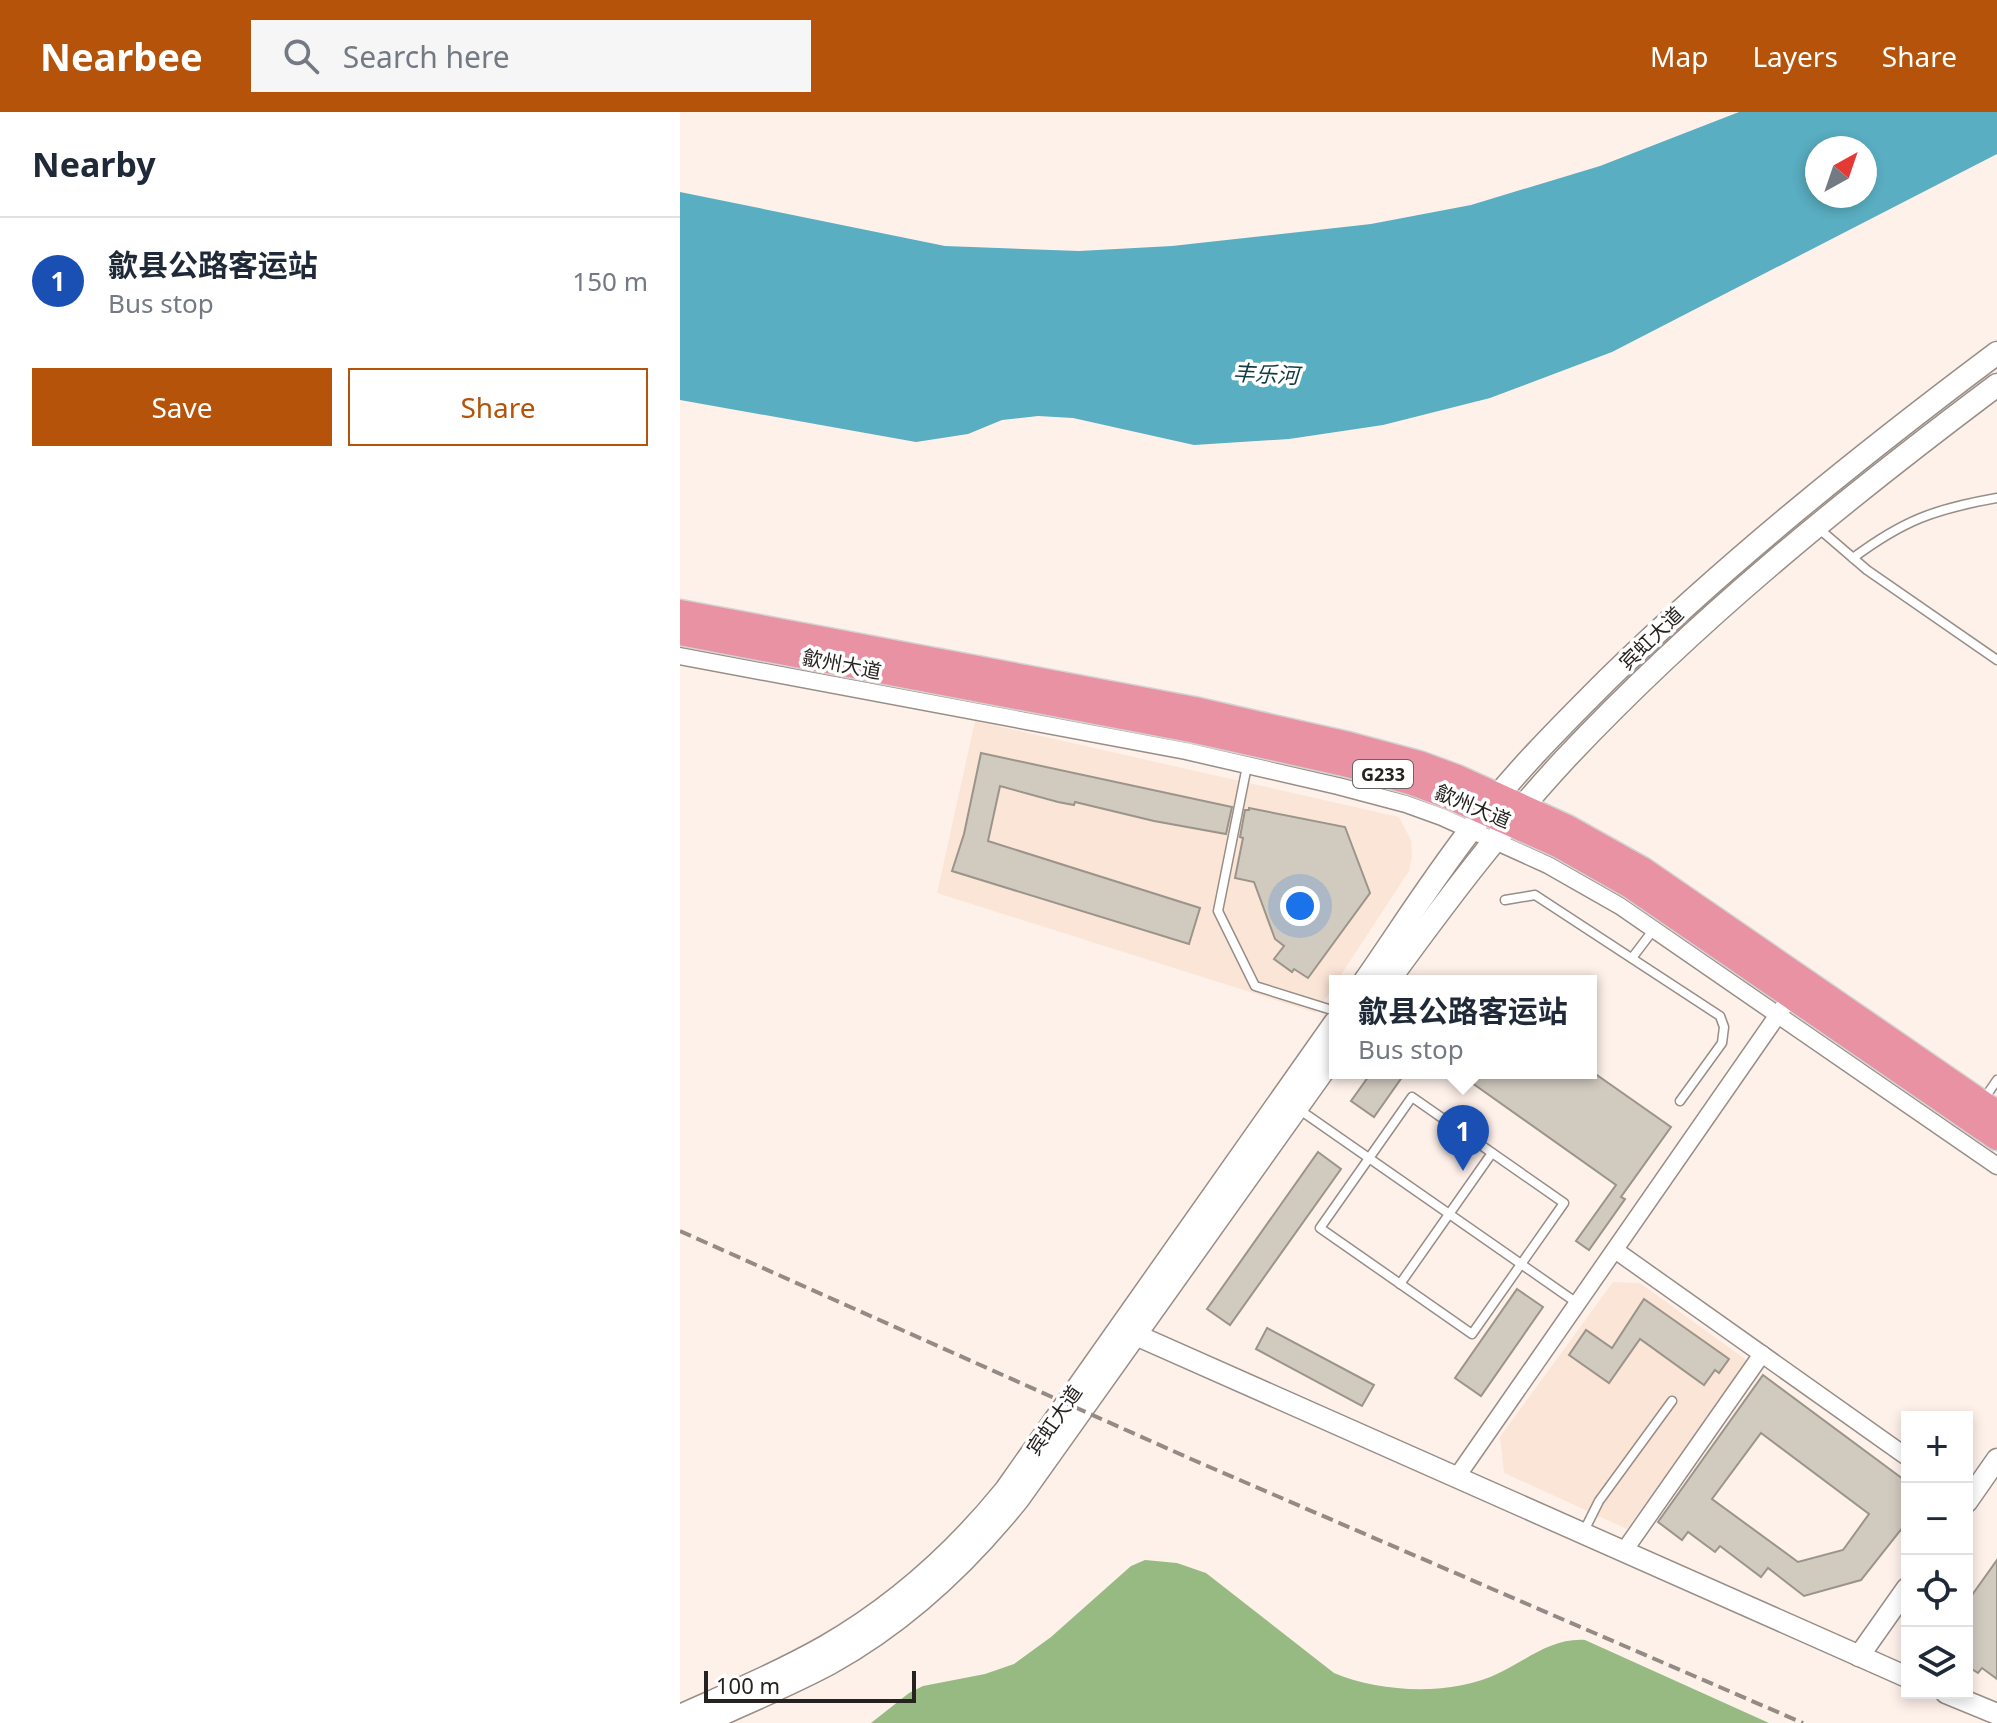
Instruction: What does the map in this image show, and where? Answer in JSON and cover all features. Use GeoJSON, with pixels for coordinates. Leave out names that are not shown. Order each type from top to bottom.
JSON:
{"type":"FeatureCollection","features":[{"type":"Feature","properties":{"kind":"highway","name":"歙州大道"},"geometry":{"type":"LineString","coordinates":[[680,613],[1277,728],[1419,764],[1485,812]]}},
{"type":"Feature","properties":{"kind":"highway","name":"歙州大道"},"geometry":{"type":"LineString","coordinates":[[680,632],[1273,746],[1413,782],[1558,844],[1632,886],[1786,1004],[1997,1137]]}},
{"type":"Feature","properties":{"kind":"highway","name":"歙州大道"},"geometry":{"type":"LineString","coordinates":[[1510,823],[1605,848],[1678,893],[1989,1108]]}},
{"type":"Feature","properties":{"kind":"main road","name":"宾虹大道"},"geometry":{"type":"LineString","coordinates":[[1369,975],[1485,812],[1582,705],[1698,594],[1835,478],[1997,353]]}},
{"type":"Feature","properties":{"kind":"main road","name":"宾虹大道"},"geometry":{"type":"LineString","coordinates":[[1393,975],[1510,823],[1600,723],[1675,649],[1816,527],[1997,385]]}},
{"type":"Feature","properties":{"kind":"main road","name":"宾虹大道"},"geometry":{"type":"LineString","coordinates":[[702,1723],[833,1661],[893,1623],[950,1576],[975,1550],[1018,1499],[1329,1032]]}},
{"type":"Feature","properties":{"kind":"main road","name":"宾虹大道"},"geometry":{"type":"LineString","coordinates":[[680,1716],[825,1647],[912,1588],[985,1515],[1329,1062]]}},
{"type":"Feature","properties":{"kind":"street"},"geometry":{"type":"LineString","coordinates":[[680,656],[1247,765],[1406,804],[1485,812]]}},
{"type":"Feature","properties":{"kind":"street"},"geometry":{"type":"LineString","coordinates":[[1510,823],[1584,885],[1786,1004],[1997,1166]]}},
{"type":"Feature","properties":{"kind":"street"},"geometry":{"type":"LineString","coordinates":[[1456,1478],[1786,1004]]}},
{"type":"Feature","properties":{"kind":"street"},"geometry":{"type":"LineString","coordinates":[[1615,1250],[1901,1453]]}},
{"type":"Feature","properties":{"kind":"street"},"geometry":{"type":"LineString","coordinates":[[1127,1332],[1901,1674]]}},
{"type":"Feature","properties":{"kind":"street"},"geometry":{"type":"LineString","coordinates":[[1624,1551],[1762,1354]]}},
{"type":"Feature","properties":{"kind":"street"},"geometry":{"type":"LineString","coordinates":[[1973,1493],[1997,1459]]}},
{"type":"Feature","properties":{"kind":"street"},"geometry":{"type":"LineString","coordinates":[[1859,1656],[1901,1596]]}},
{"type":"Feature","properties":{"kind":"street"},"geometry":{"type":"LineString","coordinates":[[1961,1699],[1997,1714]]}},
{"type":"Feature","properties":{"kind":"lane"},"geometry":{"type":"LineString","coordinates":[[1853,558],[1891,532],[1927,514],[1997,498]]}},
{"type":"Feature","properties":{"kind":"lane"},"geometry":{"type":"LineString","coordinates":[[1816,527],[1853,558],[1997,660]]}},
{"type":"Feature","properties":{"kind":"lane"},"geometry":{"type":"LineString","coordinates":[[1247,765],[1218,911],[1255,986],[1329,1009]]}},
{"type":"Feature","properties":{"kind":"lane"},"geometry":{"type":"LineString","coordinates":[[1505,900],[1535,895],[1720,1016],[1722,1043],[1680,1101]]}},
{"type":"Feature","properties":{"kind":"lane"},"geometry":{"type":"LineString","coordinates":[[1632,958],[1654,928]]}},
{"type":"Feature","properties":{"kind":"lane"},"geometry":{"type":"LineString","coordinates":[[1989,1108],[1997,1080]]}},
{"type":"Feature","properties":{"kind":"lane"},"geometry":{"type":"LineString","coordinates":[[1412,1097],[1564,1203],[1472,1334],[1320,1228],[1369,1158],[1412,1097]]}},
{"type":"Feature","properties":{"kind":"lane"},"geometry":{"type":"LineString","coordinates":[[1297,1107],[1577,1303]]}},
{"type":"Feature","properties":{"kind":"lane"},"geometry":{"type":"LineString","coordinates":[[1400,1284],[1492,1153]]}},
{"type":"Feature","properties":{"kind":"lane"},"geometry":{"type":"LineString","coordinates":[[1583,1533],[1599,1501],[1672,1401]]}},
{"type":"Feature","properties":{"kind":"shaded area"},"geometry":{"type":"Polygon","coordinates":[[[975,721],[1399,817],[1411,840],[1409,871],[1341,975],[1329,975],[1329,993],[1316,1013],[937,893],[975,721]]]}},
{"type":"Feature","properties":{"kind":"shaded area"},"geometry":{"type":"Polygon","coordinates":[[[1613,1282],[1640,1283],[1749,1362],[1627,1529],[1504,1473],[1500,1437],[1613,1282]]]}},
{"type":"Feature","properties":{"kind":"green space"},"geometry":{"type":"Polygon","coordinates":[[[1145,1560],[1177,1563],[1206,1573],[1334,1673],[1353,1680],[1395,1688],[1460,1686],[1499,1673],[1540,1650],[1562,1642],[1585,1640],[1769,1723],[871,1723],[909,1693],[923,1686],[985,1674],[1014,1664],[1051,1637],[1131,1566],[1145,1560]]]}},
{"type":"Feature","properties":{"kind":"water","name":"丰乐河"},"geometry":{"type":"Polygon","coordinates":[[[1739,112],[1997,112],[1997,154],[1612,352],[1490,398],[1383,425],[1289,439],[1194,445],[1073,418],[1038,416],[1002,420],[968,434],[916,442],[680,400],[680,192],[945,246],[1079,251],[1172,246],[1371,224],[1471,205],[1600,166],[1739,112]]]}},
{"type":"Feature","properties":{"kind":"building"},"geometry":{"type":"Polygon","coordinates":[[[981,753],[1232,807],[1226,834],[1075,802],[1074,805],[1058,802],[1000,786],[988,841],[1200,908],[1189,944],[952,871],[964,834],[981,753]]]}},
{"type":"Feature","properties":{"kind":"building"},"geometry":{"type":"Polygon","coordinates":[[[1249,808],[1345,827],[1370,893],[1308,978],[1294,969],[1292,972],[1274,959],[1284,946],[1275,939],[1254,882],[1235,878],[1245,810],[1249,808]]]}},
{"type":"Feature","properties":{"kind":"building"},"geometry":{"type":"Polygon","coordinates":[[[1597,1075],[1671,1127],[1621,1197],[1625,1199],[1589,1250],[1576,1241],[1616,1185],[1466,1079],[1597,1079],[1597,1075]]]}},
{"type":"Feature","properties":{"kind":"building"},"geometry":{"type":"Polygon","coordinates":[[[1367,1079],[1401,1079],[1374,1117],[1351,1101],[1367,1079]]]}},
{"type":"Feature","properties":{"kind":"building"},"geometry":{"type":"Polygon","coordinates":[[[1318,1152],[1341,1169],[1230,1325],[1207,1309],[1318,1152]]]}},
{"type":"Feature","properties":{"kind":"building"},"geometry":{"type":"Polygon","coordinates":[[[1517,1289],[1543,1307],[1481,1396],[1455,1378],[1517,1289]]]}},
{"type":"Feature","properties":{"kind":"building"},"geometry":{"type":"Polygon","coordinates":[[[1644,1299],[1729,1359],[1719,1373],[1715,1370],[1704,1385],[1640,1339],[1609,1383],[1569,1355],[1586,1330],[1612,1348],[1644,1299]]]}},
{"type":"Feature","properties":{"kind":"building"},"geometry":{"type":"Polygon","coordinates":[[[1267,1328],[1374,1385],[1362,1406],[1256,1349],[1267,1328]]]}},
{"type":"Feature","properties":{"kind":"building"},"geometry":{"type":"Polygon","coordinates":[[[1763,1375],[1901,1478],[1901,1530],[1861,1580],[1804,1596],[1768,1568],[1761,1577],[1720,1546],[1715,1552],[1688,1532],[1682,1540],[1658,1522],[1763,1375]],[[1761,1433],[1712,1499],[1798,1562],[1843,1550],[1869,1514],[1761,1433]]]}},
{"type":"Feature","properties":{"kind":"building"},"geometry":{"type":"Polygon","coordinates":[[[1997,1560],[1997,1679],[1982,1668],[1978,1673],[1973,1670],[1973,1594],[1997,1560]]]}},
{"type":"Feature","properties":{"kind":"railway"},"geometry":{"type":"LineString","coordinates":[[680,1231],[1191,1459],[1803,1723]]}},
{"type":"Feature","properties":{"kind":"place","name":"歙县公路客运站"},"geometry":{"type":"Point","coordinates":[1463,1171]}}]}
